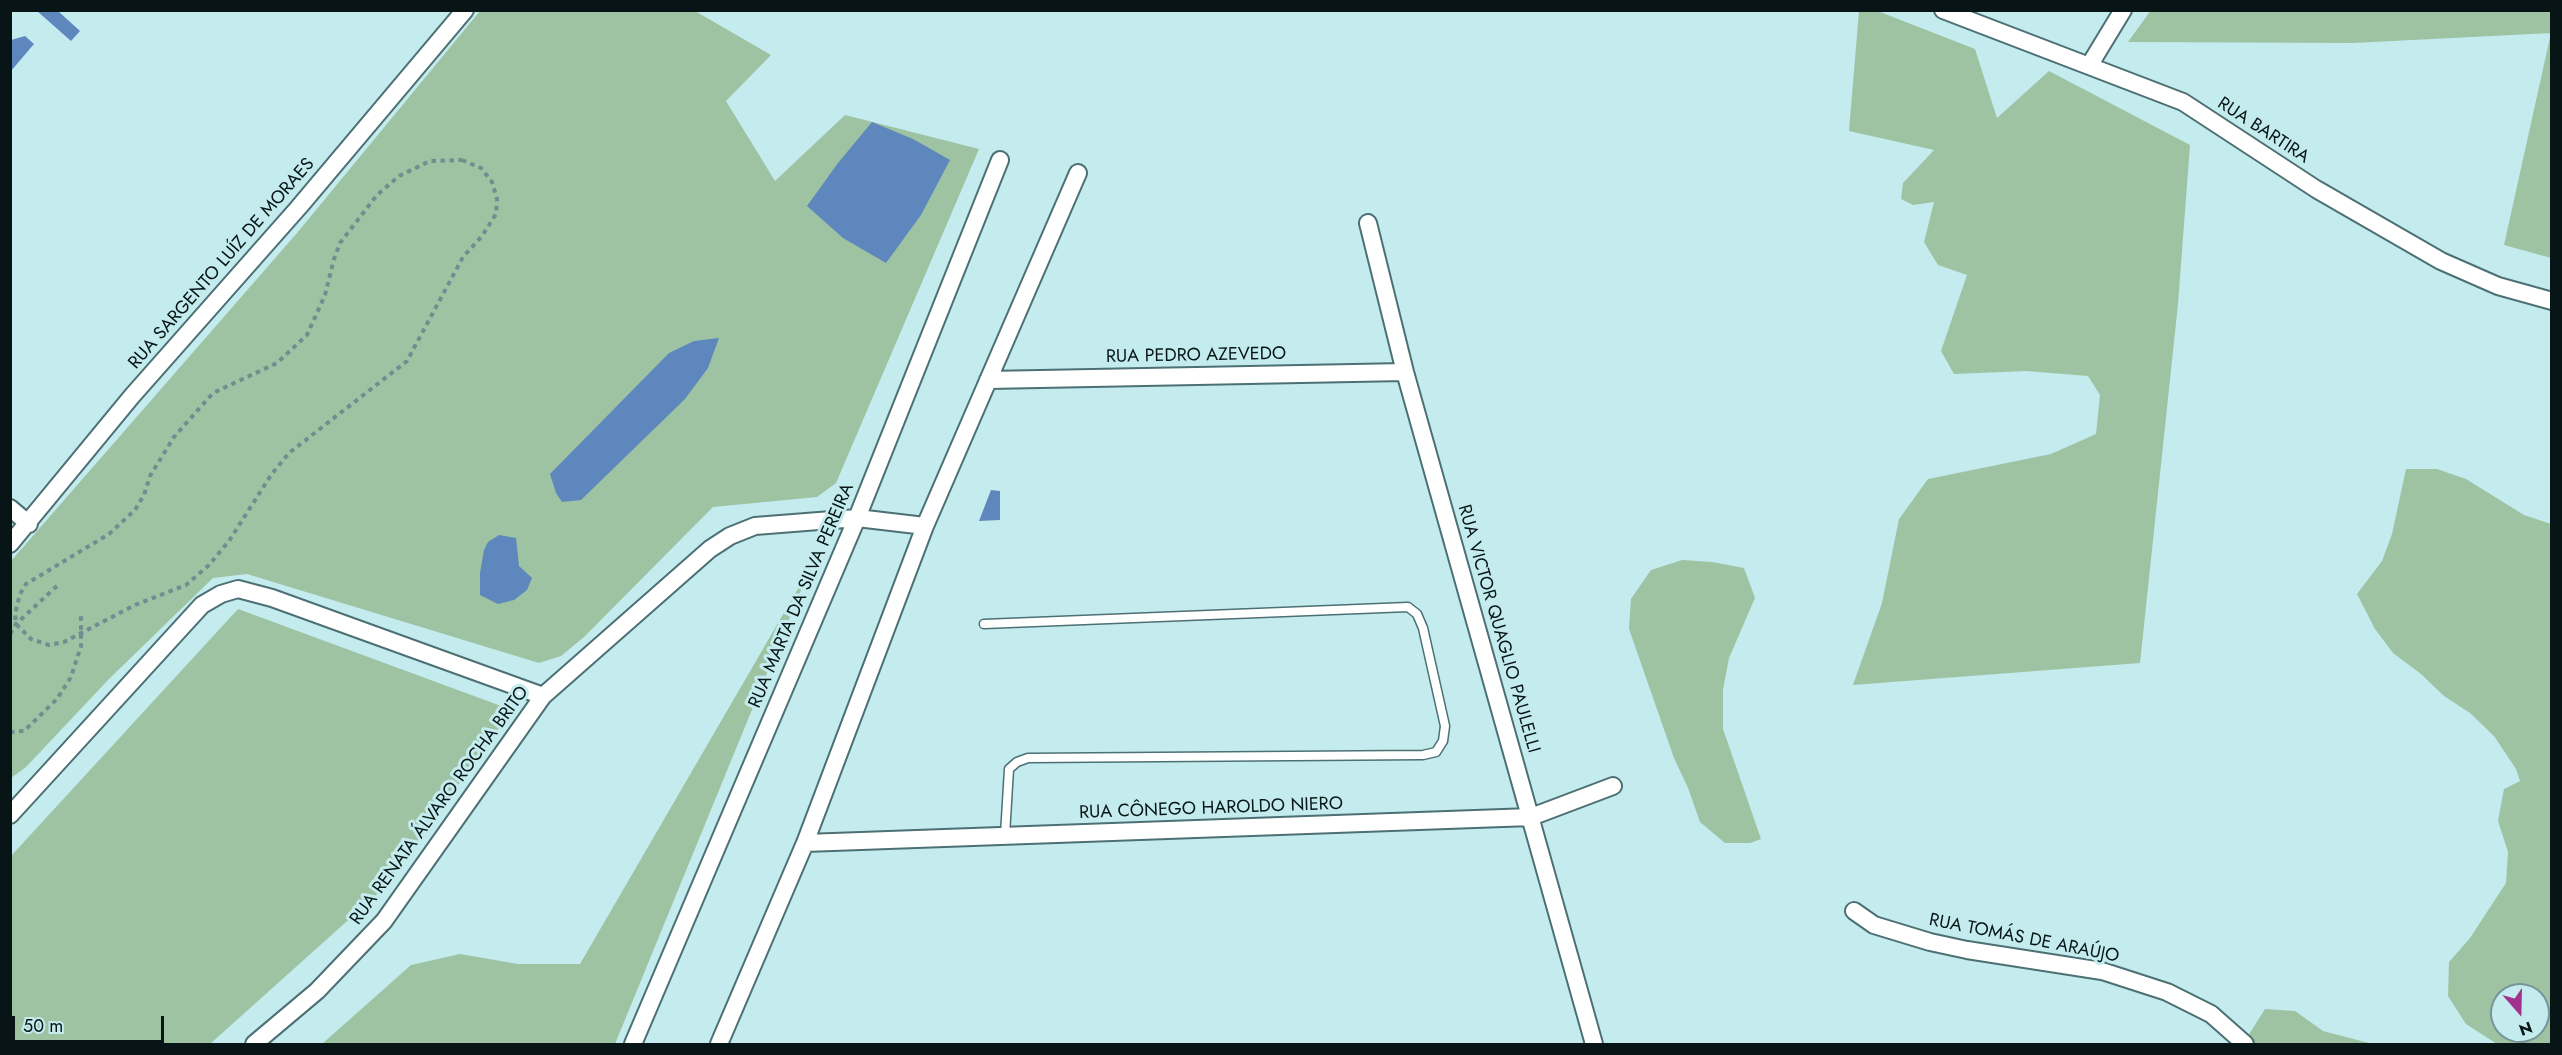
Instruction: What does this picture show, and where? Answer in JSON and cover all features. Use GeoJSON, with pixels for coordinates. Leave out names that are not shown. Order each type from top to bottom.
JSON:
{"type":"FeatureCollection","features":[{"type":"Feature","properties":{"kind":"street","name":"RUA SARGENTO LUÍZ DE MORAES"},"geometry":{"type":"LineString","coordinates":[[10,544],[132,396],[300,207],[465,10]]}},
{"type":"Feature","properties":{"kind":"street","name":"RUA BARTIRA"},"geometry":{"type":"LineString","coordinates":[[1943,10],[2183,102],[2316,189],[2441,261],[2498,286],[2552,301]]}},
{"type":"Feature","properties":{"kind":"street"},"geometry":{"type":"LineString","coordinates":[[2089,66],[2123,10]]}},
{"type":"Feature","properties":{"kind":"street","name":"RUA MARTA DA SILVA PEREIRA"},"geometry":{"type":"LineString","coordinates":[[633,1044],[857,518],[1000,160]]}},
{"type":"Feature","properties":{"kind":"street"},"geometry":{"type":"LineString","coordinates":[[719,1044],[806,843],[925,526],[1078,173]]}},
{"type":"Feature","properties":{"kind":"street","name":"RUA VICTOR QUAGLIO PAULELLI"},"geometry":{"type":"LineString","coordinates":[[1368,224],[1405,372],[1594,1044]]}},
{"type":"Feature","properties":{"kind":"street","name":"RUA PEDRO AZEVEDO"},"geometry":{"type":"LineString","coordinates":[[988,380],[1405,372]]}},
{"type":"Feature","properties":{"kind":"street"},"geometry":{"type":"LineString","coordinates":[[10,508],[28,524]]}},
{"type":"Feature","properties":{"kind":"street","name":"RUA RENATA ÁLVARO ROCHA BRITO"},"geometry":{"type":"LineString","coordinates":[[254,1044],[317,991],[384,921],[543,696],[710,549],[730,536],[755,526],[857,518],[925,526]]}},
{"type":"Feature","properties":{"kind":"street"},"geometry":{"type":"LineString","coordinates":[[10,814],[202,605],[221,594],[238,589],[272,598],[543,696]]}},
{"type":"Feature","properties":{"kind":"street","name":"RUA CÔNEGO HAROLDO NIERO"},"geometry":{"type":"LineString","coordinates":[[806,843],[1532,817],[1613,786]]}},
{"type":"Feature","properties":{"kind":"street","name":"RUA TOMÁS DE ARAÚJO"},"geometry":{"type":"LineString","coordinates":[[1854,911],[1874,925],[1930,942],[1967,950],[2102,970],[2156,989],[2211,1014],[2245,1044]]}},
{"type":"Feature","properties":{"kind":"lane"},"geometry":{"type":"LineString","coordinates":[[984,624],[1408,608],[1417,614],[1424,628],[1445,726],[1443,741],[1436,752],[1423,755],[1028,758],[1017,762],[1009,769],[1005,835]]}},
{"type":"Feature","properties":{"kind":"path"},"geometry":{"type":"LineString","coordinates":[[462,160],[481,168],[492,182],[497,199],[496,214],[482,236],[463,257],[406,361],[289,453],[271,476],[229,541],[209,565],[186,585],[135,605],[64,642],[49,645],[31,639],[16,624],[16,606],[26,584],[109,534],[135,510],[144,495],[150,476],[174,437],[213,393],[277,363],[307,335],[325,295],[340,243],[377,195],[399,176],[430,161],[462,160]]}},
{"type":"Feature","properties":{"kind":"path"},"geometry":{"type":"LineString","coordinates":[[10,634],[16,624],[58,585]]}},
{"type":"Feature","properties":{"kind":"path"},"geometry":{"type":"LineString","coordinates":[[10,732],[24,731],[57,699],[71,677],[81,646],[81,616]]}},
{"type":"Feature","properties":{"kind":"green space"},"geometry":{"type":"Polygon","coordinates":[[[1875,10],[1975,49],[1997,118],[2049,71],[2190,145],[2178,304],[2140,663],[1853,685],[1882,603],[1899,519],[1928,479],[2051,454],[2096,434],[2100,395],[2088,376],[2026,371],[1954,374],[1941,351],[1967,275],[1938,265],[1924,242],[1934,202],[1913,205],[1901,199],[1903,183],[1934,150],[1849,131],[1859,11],[1875,10]]]}},
{"type":"Feature","properties":{"kind":"green space"},"geometry":{"type":"Polygon","coordinates":[[[2151,10],[2551,11],[2551,33],[2353,43],[2128,42],[2151,10]]]}},
{"type":"Feature","properties":{"kind":"green space"},"geometry":{"type":"Polygon","coordinates":[[[480,11],[695,11],[771,55],[726,101],[775,181],[845,115],[979,149],[836,483],[817,497],[713,507],[584,637],[561,656],[539,663],[247,574],[213,578],[109,679],[26,767],[11,778],[11,561],[297,233],[480,11]]]}},
{"type":"Feature","properties":{"kind":"green space"},"geometry":{"type":"Polygon","coordinates":[[[2551,33],[2551,258],[2504,245],[2551,33]]]}},
{"type":"Feature","properties":{"kind":"green space"},"geometry":{"type":"Polygon","coordinates":[[[2406,469],[2437,469],[2466,479],[2524,515],[2551,524],[2551,1044],[2495,1043],[2550,1043],[2550,983],[2490,983],[2490,1039],[2466,1024],[2448,996],[2449,962],[2470,938],[2506,883],[2508,852],[2498,821],[2504,789],[2520,781],[2516,769],[2494,736],[2470,713],[2444,696],[2421,674],[2393,653],[2375,629],[2357,594],[2382,561],[2392,534],[2406,469]]]}},
{"type":"Feature","properties":{"kind":"green space"},"geometry":{"type":"Polygon","coordinates":[[[1682,560],[1712,562],[1744,568],[1755,598],[1729,658],[1723,690],[1723,729],[1761,839],[1750,843],[1725,843],[1700,822],[1674,758],[1629,629],[1631,599],[1651,570],[1682,560]]]}},
{"type":"Feature","properties":{"kind":"green space"},"geometry":{"type":"Polygon","coordinates":[[[810,568],[615,1044],[322,1044],[411,965],[460,954],[518,964],[580,964],[810,568]]]}},
{"type":"Feature","properties":{"kind":"green space"},"geometry":{"type":"Polygon","coordinates":[[[238,609],[512,710],[384,888],[210,1044],[11,1044],[11,856],[238,609]]]}},
{"type":"Feature","properties":{"kind":"green space"},"geometry":{"type":"Polygon","coordinates":[[[2265,1009],[2295,1011],[2323,1031],[2373,1044],[2251,1044],[2248,1036],[2265,1009]]]}},
{"type":"Feature","properties":{"kind":"water"},"geometry":{"type":"Polygon","coordinates":[[[37,11],[58,11],[80,31],[71,41],[37,11]]]}},
{"type":"Feature","properties":{"kind":"water"},"geometry":{"type":"Polygon","coordinates":[[[25,36],[34,44],[11,71],[11,40],[25,36]]]}},
{"type":"Feature","properties":{"kind":"water"},"geometry":{"type":"Polygon","coordinates":[[[872,122],[913,139],[950,160],[921,215],[886,263],[843,238],[807,206],[872,122]]]}},
{"type":"Feature","properties":{"kind":"water"},"geometry":{"type":"Polygon","coordinates":[[[719,338],[708,368],[685,399],[581,500],[562,502],[556,493],[550,474],[669,353],[694,341],[719,338]]]}},
{"type":"Feature","properties":{"kind":"water"},"geometry":{"type":"Polygon","coordinates":[[[991,490],[1000,491],[1000,520],[979,521],[991,490]]]}},
{"type":"Feature","properties":{"kind":"water"},"geometry":{"type":"Polygon","coordinates":[[[499,535],[516,538],[519,566],[532,578],[527,590],[514,600],[498,604],[480,595],[480,573],[484,550],[488,542],[499,535]]]}}]}
